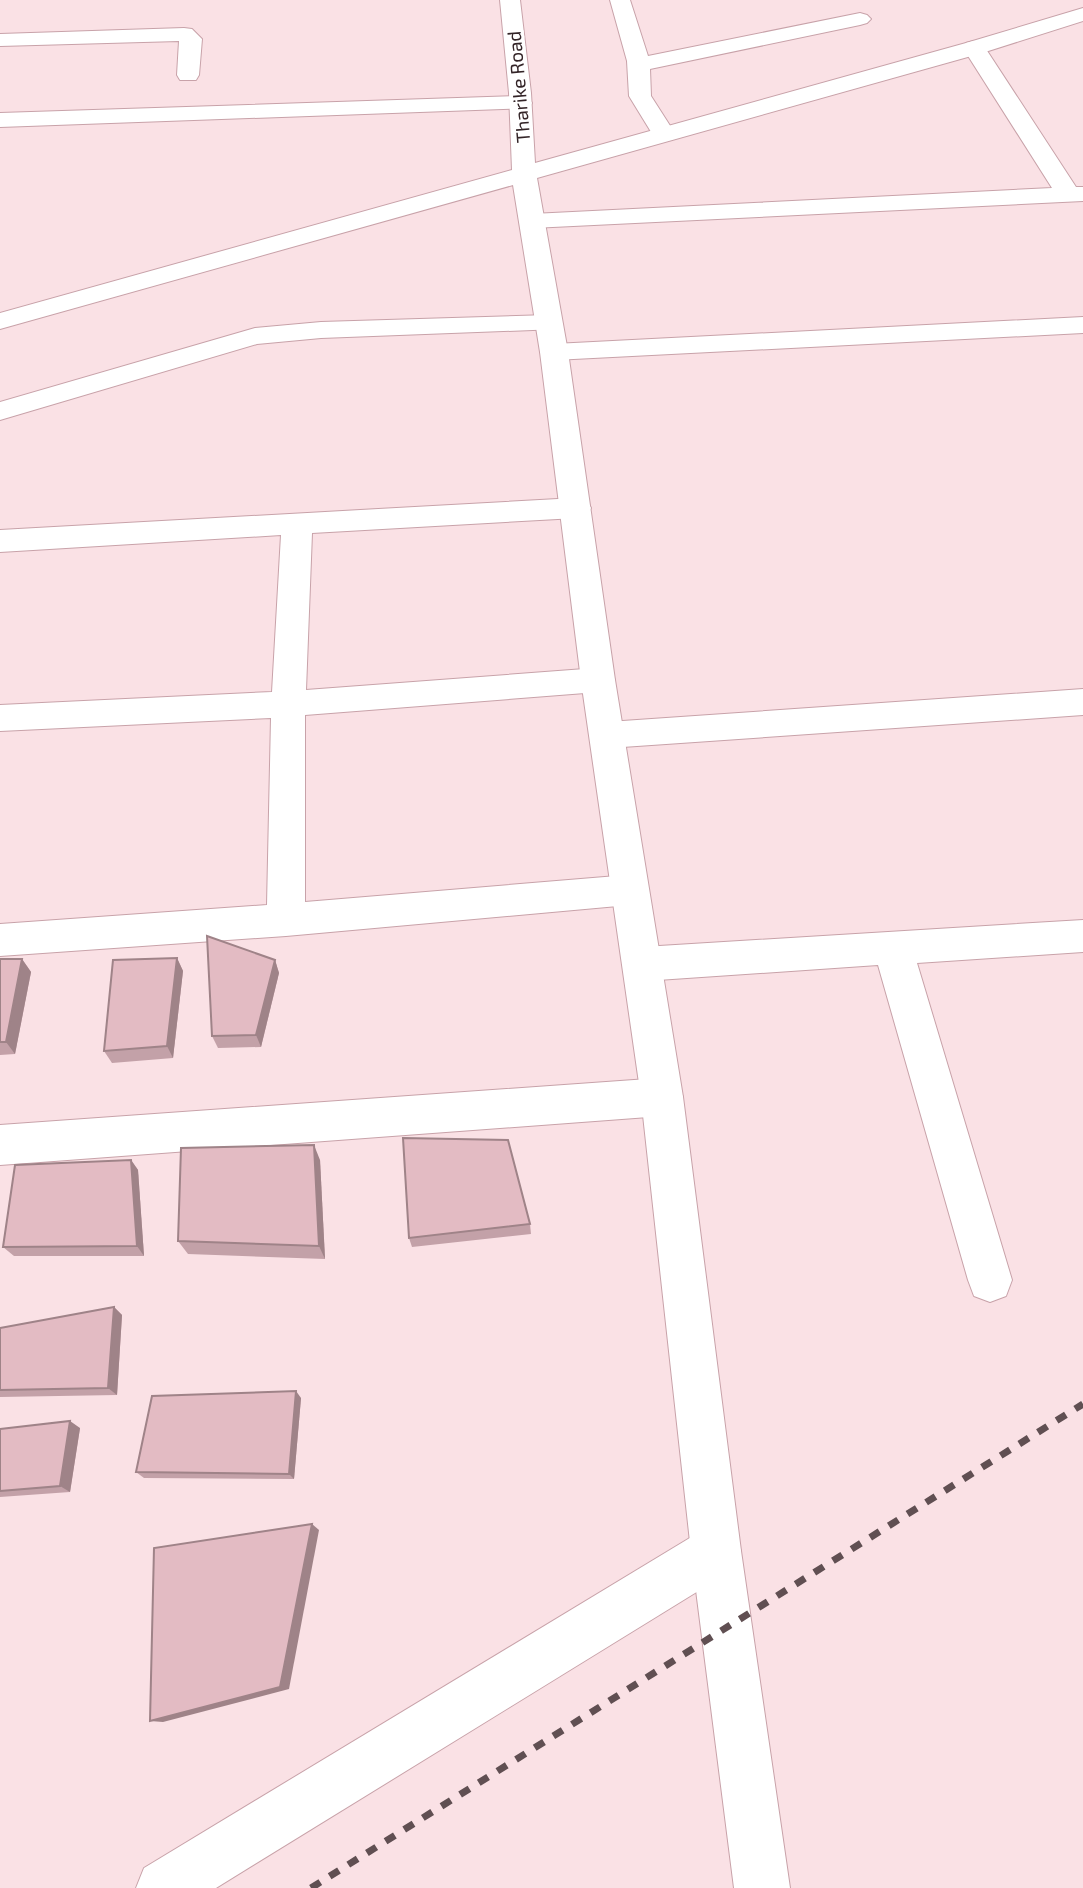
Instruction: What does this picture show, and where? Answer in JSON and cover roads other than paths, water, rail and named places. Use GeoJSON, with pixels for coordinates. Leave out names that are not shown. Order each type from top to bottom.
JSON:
{"type":"FeatureCollection","features":[{"type":"Feature","properties":{"kind":"street","name":"Tharike Road"},"geometry":{"type":"LineString","coordinates":[[510,0],[521,103],[524,174],[551,337],[598,680],[662,1097],[716,1551],[762,1888]]}},
{"type":"Feature","properties":{"kind":"street"},"geometry":{"type":"LineString","coordinates":[[620,0],[638,65],[640,96],[664,135]]}},
{"type":"Feature","properties":{"kind":"street"},"geometry":{"type":"LineString","coordinates":[[0,321],[974,48],[1083,14]]}},
{"type":"Feature","properties":{"kind":"street"},"geometry":{"type":"LineString","coordinates":[[638,65],[860,19]]}},
{"type":"Feature","properties":{"kind":"street"},"geometry":{"type":"LineString","coordinates":[[0,40],[184,34],[191,39],[188,75]]}},
{"type":"Feature","properties":{"kind":"street"},"geometry":{"type":"LineString","coordinates":[[974,48],[1076,195]]}},
{"type":"Feature","properties":{"kind":"street"},"geometry":{"type":"LineString","coordinates":[[0,120],[521,103]]}},
{"type":"Feature","properties":{"kind":"street"},"geometry":{"type":"LineString","coordinates":[[532,221],[1076,195]]}},
{"type":"Feature","properties":{"kind":"street"},"geometry":{"type":"LineString","coordinates":[[0,411],[256,336],[320,330],[551,337],[1083,325]]}},
{"type":"Feature","properties":{"kind":"street"},"geometry":{"type":"LineString","coordinates":[[0,541],[576,508]]}},
{"type":"Feature","properties":{"kind":"street"},"geometry":{"type":"LineString","coordinates":[[286,920],[288,704],[297,524]]}},
{"type":"Feature","properties":{"kind":"street"},"geometry":{"type":"LineString","coordinates":[[0,718],[288,704],[598,680]]}},
{"type":"Feature","properties":{"kind":"street"},"geometry":{"type":"LineString","coordinates":[[608,735],[1083,702]]}},
{"type":"Feature","properties":{"kind":"street"},"geometry":{"type":"LineString","coordinates":[[0,940],[286,920],[629,890]]}},
{"type":"Feature","properties":{"kind":"street"},"geometry":{"type":"LineString","coordinates":[[643,964],[1083,936]]}},
{"type":"Feature","properties":{"kind":"street"},"geometry":{"type":"LineString","coordinates":[[893,948],[989,1280]]}},
{"type":"Feature","properties":{"kind":"street"},"geometry":{"type":"LineString","coordinates":[[0,1145],[662,1097]]}},
{"type":"Feature","properties":{"kind":"street"},"geometry":{"type":"LineString","coordinates":[[164,1888],[716,1551]]}},
{"type":"Feature","properties":{"kind":"railway"},"geometry":{"type":"LineString","coordinates":[[311,1888],[1083,1404]]}}]}
